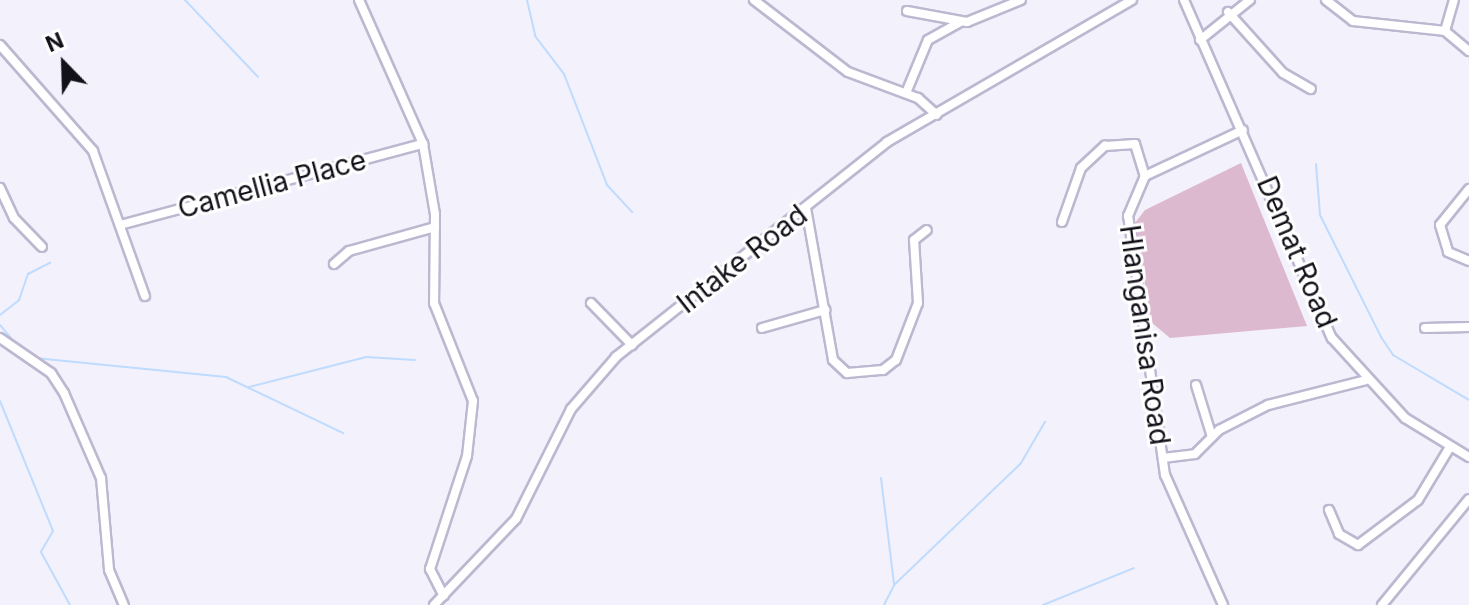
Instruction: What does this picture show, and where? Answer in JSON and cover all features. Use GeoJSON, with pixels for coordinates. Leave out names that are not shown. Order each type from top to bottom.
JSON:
{"type":"FeatureCollection","features":[{"type":"Feature","properties":{"kind":"street"},"geometry":{"type":"LineString","coordinates":[[359,0],[423,144],[435,227],[434,303],[473,401],[467,456],[430,569],[444,596]]}},
{"type":"Feature","properties":{"kind":"street"},"geometry":{"type":"LineString","coordinates":[[754,0],[848,72],[906,93],[937,115]]}},
{"type":"Feature","properties":{"kind":"street"},"geometry":{"type":"LineString","coordinates":[[906,93],[928,40],[962,22],[1021,0]]}},
{"type":"Feature","properties":{"kind":"street","name":"Intake Road"},"geometry":{"type":"LineString","coordinates":[[434,605],[516,519],[582,393],[632,345],[878,149],[1132,0]]}},
{"type":"Feature","properties":{"kind":"street","name":"Demat Road"},"geometry":{"type":"LineString","coordinates":[[1184,0],[1332,338],[1366,380],[1450,447],[1469,457]]}},
{"type":"Feature","properties":{"kind":"street"},"geometry":{"type":"LineString","coordinates":[[1200,40],[1228,12],[1250,0]]}},
{"type":"Feature","properties":{"kind":"street"},"geometry":{"type":"LineString","coordinates":[[1326,0],[1353,21],[1445,31],[1469,51]]}},
{"type":"Feature","properties":{"kind":"street"},"geometry":{"type":"LineString","coordinates":[[1445,31],[1454,0]]}},
{"type":"Feature","properties":{"kind":"street"},"geometry":{"type":"LineString","coordinates":[[907,11],[962,22]]}},
{"type":"Feature","properties":{"kind":"street"},"geometry":{"type":"LineString","coordinates":[[1228,12],[1283,73],[1311,89]]}},
{"type":"Feature","properties":{"kind":"street"},"geometry":{"type":"LineString","coordinates":[[0,45],[15,70],[51,97],[86,140],[145,296]]}},
{"type":"Feature","properties":{"kind":"street"},"geometry":{"type":"LineString","coordinates":[[1062,222],[1084,164],[1105,146],[1135,144],[1145,176],[1243,130]]}},
{"type":"Feature","properties":{"kind":"street","name":"Camellia Place"},"geometry":{"type":"LineString","coordinates":[[120,225],[423,144]]}},
{"type":"Feature","properties":{"kind":"street","name":"Hlanganisa Road"},"geometry":{"type":"LineString","coordinates":[[1145,176],[1128,216],[1163,458],[1180,507],[1223,605]]}},
{"type":"Feature","properties":{"kind":"street"},"geometry":{"type":"LineString","coordinates":[[0,188],[14,218],[42,247]]}},
{"type":"Feature","properties":{"kind":"street"},"geometry":{"type":"LineString","coordinates":[[1469,189],[1440,225],[1448,252],[1469,261]]}},
{"type":"Feature","properties":{"kind":"street"},"geometry":{"type":"LineString","coordinates":[[806,208],[838,370],[889,368],[916,315],[913,247],[927,230]]}},
{"type":"Feature","properties":{"kind":"street"},"geometry":{"type":"LineString","coordinates":[[334,264],[349,251],[435,227]]}},
{"type":"Feature","properties":{"kind":"street"},"geometry":{"type":"LineString","coordinates":[[591,303],[632,345]]}},
{"type":"Feature","properties":{"kind":"street"},"geometry":{"type":"LineString","coordinates":[[762,328],[825,310]]}},
{"type":"Feature","properties":{"kind":"street"},"geometry":{"type":"LineString","coordinates":[[1425,328],[1469,327]]}},
{"type":"Feature","properties":{"kind":"street"},"geometry":{"type":"LineString","coordinates":[[0,338],[51,373],[64,393],[101,478],[109,570],[124,605]]}},
{"type":"Feature","properties":{"kind":"street"},"geometry":{"type":"LineString","coordinates":[[1163,458],[1185,458],[1212,437],[1268,405],[1366,380]]}},
{"type":"Feature","properties":{"kind":"street"},"geometry":{"type":"LineString","coordinates":[[1196,385],[1212,437]]}},
{"type":"Feature","properties":{"kind":"street"},"geometry":{"type":"LineString","coordinates":[[1329,510],[1347,543],[1358,545],[1418,500],[1450,447]]}},
{"type":"Feature","properties":{"kind":"street"},"geometry":{"type":"LineString","coordinates":[[1382,605],[1469,499]]}},
{"type":"Feature","properties":{"kind":"shaded area"},"geometry":{"type":"Polygon","coordinates":[[[1241,163],[1307,326],[1170,338],[1151,322],[1135,223],[1145,210],[1241,163]]]}},
{"type":"Feature","properties":{"kind":"waterway"},"geometry":{"type":"LineString","coordinates":[[185,0],[258,77]]}},
{"type":"Feature","properties":{"kind":"waterway"},"geometry":{"type":"LineString","coordinates":[[527,0],[535,36],[564,74],[607,185],[632,212]]}},
{"type":"Feature","properties":{"kind":"waterway"},"geometry":{"type":"LineString","coordinates":[[1316,164],[1320,215],[1381,337],[1393,355],[1469,400]]}},
{"type":"Feature","properties":{"kind":"waterway"},"geometry":{"type":"LineString","coordinates":[[0,315],[19,300],[28,274],[50,263]]}},
{"type":"Feature","properties":{"kind":"waterway"},"geometry":{"type":"LineString","coordinates":[[0,325],[17,345]]}},
{"type":"Feature","properties":{"kind":"waterway"},"geometry":{"type":"LineString","coordinates":[[249,387],[366,357],[415,360]]}},
{"type":"Feature","properties":{"kind":"waterway"},"geometry":{"type":"LineString","coordinates":[[35,358],[226,377],[343,433]]}},
{"type":"Feature","properties":{"kind":"waterway"},"geometry":{"type":"LineString","coordinates":[[0,401],[53,531],[41,552],[70,605]]}},
{"type":"Feature","properties":{"kind":"waterway"},"geometry":{"type":"LineString","coordinates":[[884,605],[894,585],[1021,463],[1045,422]]}},
{"type":"Feature","properties":{"kind":"waterway"},"geometry":{"type":"LineString","coordinates":[[881,478],[894,584]]}},
{"type":"Feature","properties":{"kind":"waterway"},"geometry":{"type":"LineString","coordinates":[[1043,605],[1134,568]]}}]}
